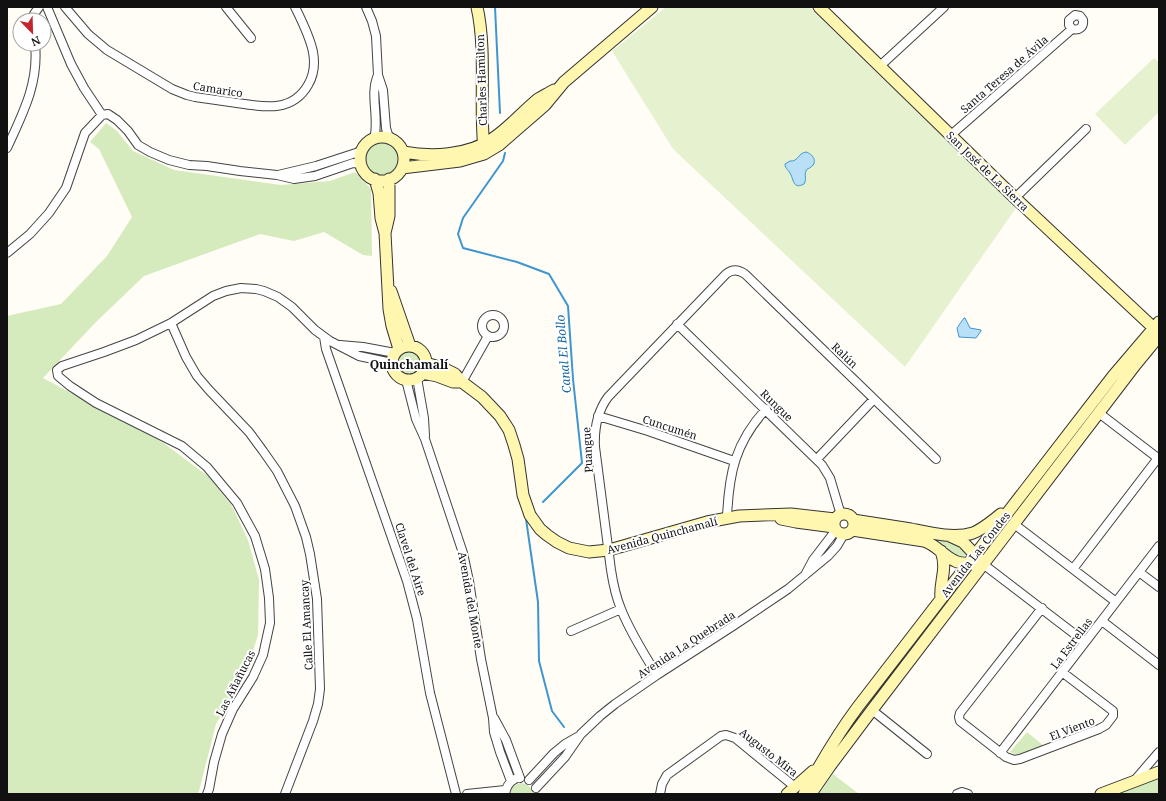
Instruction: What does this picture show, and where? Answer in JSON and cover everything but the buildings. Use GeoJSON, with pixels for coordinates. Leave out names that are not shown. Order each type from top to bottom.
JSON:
{"type":"FeatureCollection","features":[{"type":"Feature","properties":{"kind":"street"},"geometry":{"type":"LineString","coordinates":[[47,7],[71,64],[84,88],[102,115]]}},
{"type":"Feature","properties":{"kind":"street","name":"Camarico"},"geometry":{"type":"LineString","coordinates":[[65,7],[88,34],[107,50],[176,90],[195,97],[270,107],[285,104],[299,96],[309,83],[314,70],[313,50],[295,7]]}},
{"type":"Feature","properties":{"kind":"street"},"geometry":{"type":"LineString","coordinates":[[226,7],[251,38]]}},
{"type":"Feature","properties":{"kind":"street"},"geometry":{"type":"LineString","coordinates":[[366,7],[372,20],[376,36],[378,75],[383,90],[388,138]]}},
{"type":"Feature","properties":{"kind":"street","name":"Charles Hamilton"},"geometry":{"type":"LineString","coordinates":[[476,7],[481,44],[484,149]]}},
{"type":"Feature","properties":{"kind":"street"},"geometry":{"type":"LineString","coordinates":[[402,168],[460,161],[484,149],[499,145],[545,105],[558,88],[652,7]]}},
{"type":"Feature","properties":{"kind":"street","name":"San José de La Sierra"},"geometry":{"type":"LineString","coordinates":[[819,7],[1015,198],[1158,330]]}},
{"type":"Feature","properties":{"kind":"street"},"geometry":{"type":"LineString","coordinates":[[880,66],[944,7]]}},
{"type":"Feature","properties":{"kind":"street","name":"Santa Teresa de Ávila"},"geometry":{"type":"LineString","coordinates":[[951,135],[1072,29]]}},
{"type":"Feature","properties":{"kind":"street"},"geometry":{"type":"LineString","coordinates":[[7,148],[25,109],[32,88],[35,67],[35,52]]}},
{"type":"Feature","properties":{"kind":"street"},"geometry":{"type":"LineString","coordinates":[[374,139],[376,129],[374,89],[378,75]]}},
{"type":"Feature","properties":{"kind":"street"},"geometry":{"type":"LineString","coordinates":[[7,253],[30,234],[49,213],[66,188],[85,133],[102,115],[108,114],[117,120],[128,131],[138,145],[150,152],[169,160],[189,165],[277,175],[294,179],[307,178],[353,164],[361,164]]}},
{"type":"Feature","properties":{"kind":"street"},"geometry":{"type":"LineString","coordinates":[[1015,198],[1086,129]]}},
{"type":"Feature","properties":{"kind":"street"},"geometry":{"type":"LineString","coordinates":[[381,137],[388,138],[399,145],[403,152],[404,160],[402,168],[395,176],[382,181],[366,174],[361,164],[360,157],[368,142],[381,137]]}},
{"type":"Feature","properties":{"kind":"street"},"geometry":{"type":"LineString","coordinates":[[403,152],[443,154],[484,149]]}},
{"type":"Feature","properties":{"kind":"street"},"geometry":{"type":"LineString","coordinates":[[277,175],[316,166],[362,151]]}},
{"type":"Feature","properties":{"kind":"street"},"geometry":{"type":"LineString","coordinates":[[171,323],[212,296],[234,289],[249,288],[264,291],[285,302],[298,312],[315,330],[337,344],[399,353],[414,347],[421,351],[425,358],[418,373],[398,376],[393,368],[399,353],[395,302],[388,285],[385,233],[381,218],[379,193],[375,179]]}},
{"type":"Feature","properties":{"kind":"street"},"geometry":{"type":"LineString","coordinates":[[385,233],[389,216],[389,179]]}},
{"type":"Feature","properties":{"kind":"street","name":"Puangue"},"geometry":{"type":"LineString","coordinates":[[657,675],[621,609],[613,580],[595,447],[595,428],[598,416],[608,397],[726,274],[730,271],[736,270]]}},
{"type":"Feature","properties":{"kind":"street","name":"Ralún"},"geometry":{"type":"LineString","coordinates":[[736,270],[742,271],[936,459]]}},
{"type":"Feature","properties":{"kind":"street","name":"Las Añañucas"},"geometry":{"type":"LineString","coordinates":[[171,323],[136,340],[62,366],[57,370],[58,376],[70,386],[96,403],[182,446],[207,467],[237,503],[255,536],[265,570],[269,598],[270,622],[263,655],[253,677],[233,709],[222,734],[207,794]]}},
{"type":"Feature","properties":{"kind":"street","name":"Calle El Amancay"},"geometry":{"type":"LineString","coordinates":[[171,323],[186,357],[197,376],[264,450],[295,506],[306,537],[317,599],[320,689],[318,704],[313,721],[285,794]]}},
{"type":"Feature","properties":{"kind":"street","name":"Rungue"},"geometry":{"type":"LineString","coordinates":[[677,324],[822,465],[830,478],[842,525]]}},
{"type":"Feature","properties":{"kind":"street","name":"Avenida Las Condes"},"geometry":{"type":"LineString","coordinates":[[811,794],[817,783],[872,710],[1140,359],[1158,330]]}},
{"type":"Feature","properties":{"kind":"street","name":"Avenida Las Condes"},"geometry":{"type":"LineString","coordinates":[[795,792],[818,766],[846,723],[1113,376],[1158,330]]}},
{"type":"Feature","properties":{"kind":"street"},"geometry":{"type":"LineString","coordinates":[[462,382],[488,336]]}},
{"type":"Feature","properties":{"kind":"street","name":"Clavel del Aire"},"geometry":{"type":"LineString","coordinates":[[324,337],[326,349],[407,581],[417,619],[427,678],[456,794]]}},
{"type":"Feature","properties":{"kind":"street","name":"Avenida Quinchamalí"},"geometry":{"type":"LineString","coordinates":[[418,373],[437,376],[453,382],[462,382],[489,403],[509,430],[516,452],[521,489],[530,515],[540,529],[552,539],[569,548],[589,552],[609,550],[727,517],[745,515],[797,514],[842,525],[924,541],[930,543],[955,561],[983,564]]}},
{"type":"Feature","properties":{"kind":"street","name":"Avenida del Monte"},"geometry":{"type":"LineString","coordinates":[[418,373],[416,419],[425,439],[463,554],[493,718],[494,732],[511,781]]}},
{"type":"Feature","properties":{"kind":"street"},"geometry":{"type":"LineString","coordinates":[[817,459],[874,399]]}},
{"type":"Feature","properties":{"kind":"street"},"geometry":{"type":"LineString","coordinates":[[727,517],[729,490],[734,461],[747,434],[766,409]]}},
{"type":"Feature","properties":{"kind":"street"},"geometry":{"type":"LineString","coordinates":[[1073,569],[1159,458],[1099,413]]}},
{"type":"Feature","properties":{"kind":"street","name":"Cuncumén"},"geometry":{"type":"LineString","coordinates":[[598,416],[648,431],[734,461]]}},
{"type":"Feature","properties":{"kind":"street"},"geometry":{"type":"LineString","coordinates":[[941,599],[941,586],[945,566],[939,549],[934,543],[935,536],[943,534],[964,535],[975,532],[1013,505]]}},
{"type":"Feature","properties":{"kind":"street"},"geometry":{"type":"LineString","coordinates":[[1014,524],[1116,602]]}},
{"type":"Feature","properties":{"kind":"street","name":"Avenida Quinchamalí"},"geometry":{"type":"LineString","coordinates":[[842,525],[943,534],[963,542],[983,564]]}},
{"type":"Feature","properties":{"kind":"street","name":"Avenida La Quebrada"},"geometry":{"type":"LineString","coordinates":[[524,779],[560,749],[581,734],[615,704],[788,589],[804,575],[813,560],[842,525]]}},
{"type":"Feature","properties":{"kind":"street","name":"La Estrellas"},"geometry":{"type":"LineString","coordinates":[[1000,753],[1159,546]]}},
{"type":"Feature","properties":{"kind":"street"},"geometry":{"type":"LineString","coordinates":[[983,564],[1086,642]]}},
{"type":"Feature","properties":{"kind":"street"},"geometry":{"type":"LineString","coordinates":[[1139,572],[1159,587]]}},
{"type":"Feature","properties":{"kind":"street"},"geometry":{"type":"LineString","coordinates":[[1000,753],[961,722],[959,717],[960,713],[1042,608]]}},
{"type":"Feature","properties":{"kind":"street"},"geometry":{"type":"LineString","coordinates":[[572,632],[621,609]]}},
{"type":"Feature","properties":{"kind":"street"},"geometry":{"type":"LineString","coordinates":[[1102,621],[1159,665]]}},
{"type":"Feature","properties":{"kind":"street","name":"El Viento"},"geometry":{"type":"LineString","coordinates":[[1000,753],[1014,760],[1020,759],[1099,729],[1106,725],[1113,716],[1114,713],[1111,710],[1062,672]]}},
{"type":"Feature","properties":{"kind":"street"},"geometry":{"type":"LineString","coordinates":[[872,710],[927,754]]}},
{"type":"Feature","properties":{"kind":"street","name":"Avenida del Monte"},"geometry":{"type":"LineString","coordinates":[[493,718],[506,740],[524,779]]}},
{"type":"Feature","properties":{"kind":"street","name":"Avenida La Quebrada"},"geometry":{"type":"LineString","coordinates":[[536,791],[565,757],[581,734]]}},
{"type":"Feature","properties":{"kind":"street","name":"Augusto Mira"},"geometry":{"type":"LineString","coordinates":[[660,794],[662,784],[667,776],[721,736],[726,735],[735,738],[795,792]]}},
{"type":"Feature","properties":{"kind":"street"},"geometry":{"type":"LineString","coordinates":[[818,766],[849,741]]}},
{"type":"Feature","properties":{"kind":"street"},"geometry":{"type":"LineString","coordinates":[[1132,783],[1159,752]]}},
{"type":"Feature","properties":{"kind":"street"},"geometry":{"type":"LineString","coordinates":[[1101,794],[1159,772]]}},
{"type":"Feature","properties":{"kind":"street"},"geometry":{"type":"LineString","coordinates":[[467,794],[505,792],[511,781],[524,779],[532,782],[536,791]]}},
{"type":"Feature","properties":{"kind":"street"},"geometry":{"type":"LineString","coordinates":[[957,794],[962,792],[968,794]]}},
{"type":"Feature","properties":{"kind":"green space"},"geometry":{"type":"Polygon","coordinates":[[[666,7],[809,7],[1016,208],[905,367],[673,149],[612,51],[666,7]]]}},
{"type":"Feature","properties":{"kind":"green space"},"geometry":{"type":"Polygon","coordinates":[[[1154,58],[1159,62],[1159,112],[1125,145],[1095,114],[1154,58]]]}},
{"type":"Feature","properties":{"kind":"green space"},"geometry":{"type":"Polygon","coordinates":[[[106,123],[117,131],[133,151],[174,170],[281,185],[330,181],[355,172],[371,189],[372,256],[363,255],[324,232],[294,241],[260,234],[144,276],[96,322],[43,378],[162,442],[208,476],[232,506],[248,540],[259,580],[258,635],[246,673],[216,724],[198,794],[7,794],[7,316],[61,304],[107,256],[132,217],[99,149],[90,142],[106,123]]]}},
{"type":"Feature","properties":{"kind":"green space"},"geometry":{"type":"Polygon","coordinates":[[[383,142],[389,143],[395,147],[399,153],[399,165],[395,171],[389,175],[383,176],[377,175],[371,171],[367,165],[366,159],[367,153],[371,147],[377,143],[383,142]]]}},
{"type":"Feature","properties":{"kind":"green space"},"geometry":{"type":"Polygon","coordinates":[[[409,351],[414,352],[420,358],[420,368],[414,374],[409,375],[404,374],[398,368],[397,363],[398,358],[404,352],[409,351]]]}},
{"type":"Feature","properties":{"kind":"green space"},"geometry":{"type":"Polygon","coordinates":[[[938,537],[960,544],[966,552],[966,555],[963,558],[955,556],[941,544],[938,537]]]}},
{"type":"Feature","properties":{"kind":"green space"},"geometry":{"type":"Polygon","coordinates":[[[1027,732],[1044,746],[1019,756],[1010,752],[1027,732]]]}},
{"type":"Feature","properties":{"kind":"green space"},"geometry":{"type":"Polygon","coordinates":[[[833,774],[859,794],[819,794],[833,774]]]}},
{"type":"Feature","properties":{"kind":"green space"},"geometry":{"type":"Polygon","coordinates":[[[1159,778],[1159,794],[1117,794],[1159,778]]]}},
{"type":"Feature","properties":{"kind":"green space"},"geometry":{"type":"Polygon","coordinates":[[[520,783],[529,786],[532,789],[533,794],[510,794],[512,787],[520,783]]]}},
{"type":"Feature","properties":{"kind":"water"},"geometry":{"type":"Polygon","coordinates":[[[806,152],[813,156],[814,163],[806,170],[804,184],[798,186],[795,184],[785,164],[795,160],[801,154],[806,152]]]}},
{"type":"Feature","properties":{"kind":"water"},"geometry":{"type":"Polygon","coordinates":[[[964,318],[970,328],[981,330],[976,338],[959,337],[957,328],[964,318]]]}},
{"type":"Feature","properties":{"kind":"waterway","name":"Canal El Bollo"},"geometry":{"type":"LineString","coordinates":[[495,7],[500,113]]}},
{"type":"Feature","properties":{"kind":"waterway","name":"Canal El Bollo"},"geometry":{"type":"LineString","coordinates":[[505,153],[503,161],[463,218],[458,234],[463,248],[517,262],[549,274],[568,306],[573,379],[582,463],[543,502]]}},
{"type":"Feature","properties":{"kind":"waterway","name":"Canal El Bollo"},"geometry":{"type":"LineString","coordinates":[[526,519],[538,602],[539,661],[552,711],[564,727]]}},
{"type":"Feature","properties":{"kind":"district","name":"Quinchamalí"},"geometry":{"type":"Point","coordinates":[409,364]}}]}
